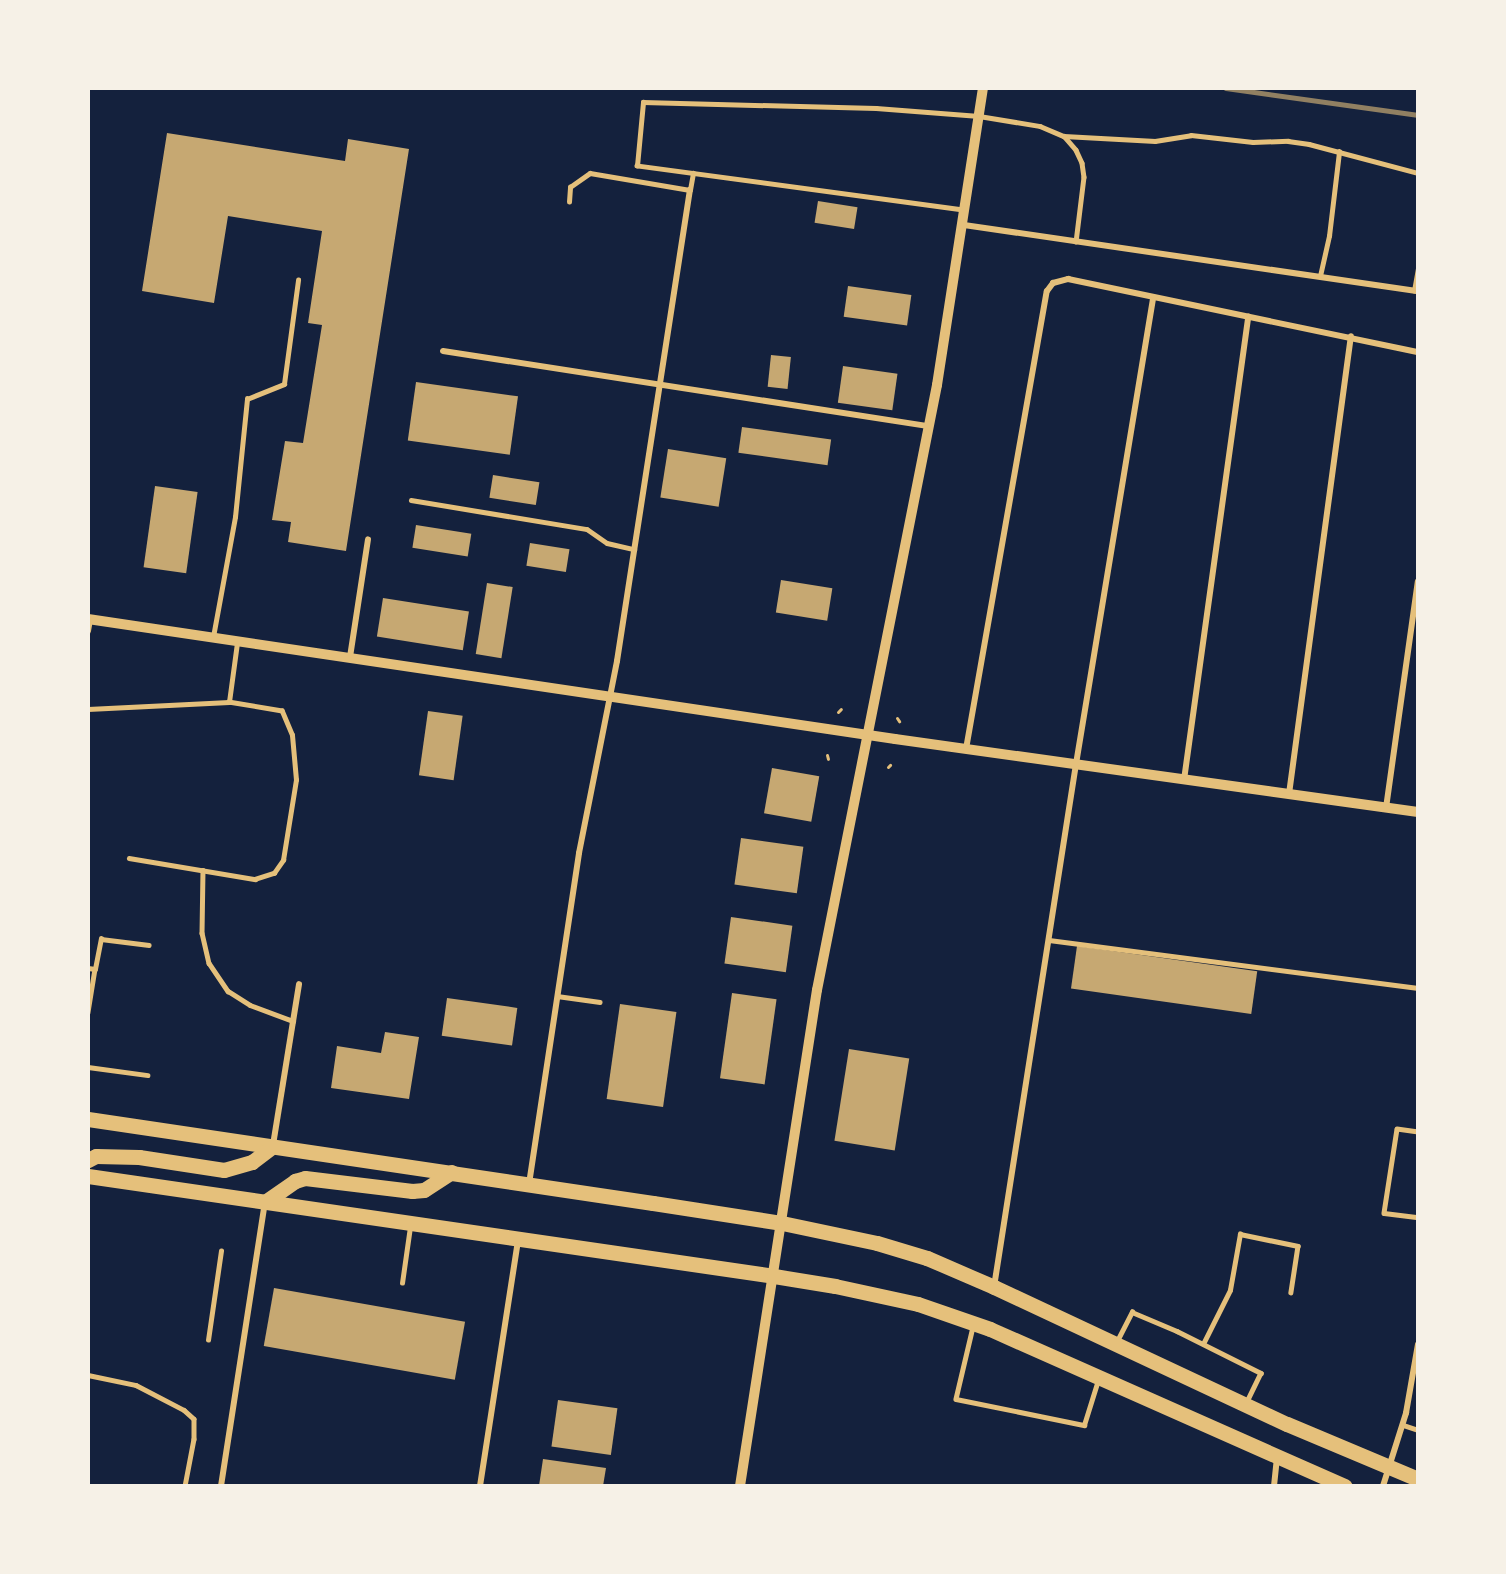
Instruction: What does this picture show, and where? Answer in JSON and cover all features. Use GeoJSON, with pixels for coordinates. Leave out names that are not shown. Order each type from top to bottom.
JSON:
{"type":"FeatureCollection","features":[{"type":"Feature","properties":{"kind":"main road"},"geometry":{"type":"LineString","coordinates":[[88,1119],[782,1223],[887,1246],[927,1258],[994,1287],[1245,1404],[1418,1479]]}},
{"type":"Feature","properties":{"kind":"main road"},"geometry":{"type":"LineString","coordinates":[[88,1160],[96,1156],[139,1157],[224,1170],[252,1162],[273,1146]]}},
{"type":"Feature","properties":{"kind":"main road"},"geometry":{"type":"LineString","coordinates":[[265,1202],[290,1184],[305,1178],[412,1191],[433,1186],[452,1172]]}},
{"type":"Feature","properties":{"kind":"main road"},"geometry":{"type":"LineString","coordinates":[[88,1176],[774,1276],[897,1299],[974,1324],[1277,1458],[1345,1485]]}},
{"type":"Feature","properties":{"kind":"street"},"geometry":{"type":"LineString","coordinates":[[740,1485],[817,990],[937,385],[964,225],[983,88]]}},
{"type":"Feature","properties":{"kind":"street"},"geometry":{"type":"LineString","coordinates":[[529,1185],[579,853],[611,697],[690,190]]}},
{"type":"Feature","properties":{"kind":"street"},"geometry":{"type":"LineString","coordinates":[[964,225],[1416,291]]}},
{"type":"Feature","properties":{"kind":"street"},"geometry":{"type":"LineString","coordinates":[[966,749],[1047,291],[1053,283],[1068,279],[1153,298],[1351,336],[1418,352]]}},
{"type":"Feature","properties":{"kind":"street"},"geometry":{"type":"LineString","coordinates":[[994,1287],[1076,764],[1153,298]]}},
{"type":"Feature","properties":{"kind":"street"},"geometry":{"type":"LineString","coordinates":[[1184,780],[1248,316]]}},
{"type":"Feature","properties":{"kind":"street"},"geometry":{"type":"LineString","coordinates":[[1289,794],[1351,336]]}},
{"type":"Feature","properties":{"kind":"street"},"geometry":{"type":"LineString","coordinates":[[443,351],[928,426]]}},
{"type":"Feature","properties":{"kind":"street"},"geometry":{"type":"LineString","coordinates":[[350,657],[368,539]]}},
{"type":"Feature","properties":{"kind":"street"},"geometry":{"type":"LineString","coordinates":[[1386,808],[1418,581]]}},
{"type":"Feature","properties":{"kind":"street"},"geometry":{"type":"LineString","coordinates":[[89,623],[238,640],[868,735],[1418,812]]}},
{"type":"Feature","properties":{"kind":"street"},"geometry":{"type":"LineString","coordinates":[[273,1146],[299,984]]}},
{"type":"Feature","properties":{"kind":"street"},"geometry":{"type":"LineString","coordinates":[[220,1485],[265,1202]]}},
{"type":"Feature","properties":{"kind":"street"},"geometry":{"type":"LineString","coordinates":[[480,1485],[518,1240]]}},
{"type":"Feature","properties":{"kind":"street"},"geometry":{"type":"LineString","coordinates":[[1383,1485],[1415,1380],[1418,1344]]}},
{"type":"Feature","properties":{"kind":"street"},"geometry":{"type":"LineString","coordinates":[[1274,1485],[1277,1458]]}},
{"type":"Feature","properties":{"kind":"lane"},"geometry":{"type":"LineString","coordinates":[[966,210],[637,166],[643,102],[876,108],[979,116],[1040,126],[1064,136],[1155,141],[1191,135],[1253,142],[1288,141],[1418,173]]}},
{"type":"Feature","properties":{"kind":"lane"},"geometry":{"type":"LineString","coordinates":[[1064,136],[1076,150],[1084,177],[1076,242]]}},
{"type":"Feature","properties":{"kind":"lane"},"geometry":{"type":"LineString","coordinates":[[1320,276],[1329,236],[1339,152]]}},
{"type":"Feature","properties":{"kind":"lane"},"geometry":{"type":"LineString","coordinates":[[569,202],[570,187],[590,173],[690,190],[693,173]]}},
{"type":"Feature","properties":{"kind":"lane"},"geometry":{"type":"LineString","coordinates":[[1416,291],[1418,269]]}},
{"type":"Feature","properties":{"kind":"lane"},"geometry":{"type":"LineString","coordinates":[[213,637],[235,518],[247,399],[284,384],[298,280]]}},
{"type":"Feature","properties":{"kind":"lane"},"geometry":{"type":"LineString","coordinates":[[411,500],[587,528],[607,543],[634,549]]}},
{"type":"Feature","properties":{"kind":"lane"},"geometry":{"type":"LineString","coordinates":[[230,702],[238,640]]}},
{"type":"Feature","properties":{"kind":"lane"},"geometry":{"type":"LineString","coordinates":[[88,709],[230,702],[282,711],[292,735],[296,780],[283,860],[274,873],[255,879],[129,858]]}},
{"type":"Feature","properties":{"kind":"lane"},"geometry":{"type":"LineString","coordinates":[[203,870],[202,933],[209,963],[228,991],[250,1005],[293,1021]]}},
{"type":"Feature","properties":{"kind":"lane"},"geometry":{"type":"LineString","coordinates":[[88,1011],[101,939],[149,945]]}},
{"type":"Feature","properties":{"kind":"lane"},"geometry":{"type":"LineString","coordinates":[[1049,940],[1418,988]]}},
{"type":"Feature","properties":{"kind":"lane"},"geometry":{"type":"LineString","coordinates":[[88,968],[95,969]]}},
{"type":"Feature","properties":{"kind":"lane"},"geometry":{"type":"LineString","coordinates":[[557,996],[600,1002]]}},
{"type":"Feature","properties":{"kind":"lane"},"geometry":{"type":"LineString","coordinates":[[88,1067],[147,1076]]}},
{"type":"Feature","properties":{"kind":"lane"},"geometry":{"type":"LineString","coordinates":[[1418,1132],[1397,1129],[1384,1213],[1418,1217]]}},
{"type":"Feature","properties":{"kind":"lane"},"geometry":{"type":"LineString","coordinates":[[402,1283],[410,1224]]}},
{"type":"Feature","properties":{"kind":"lane"},"geometry":{"type":"LineString","coordinates":[[1203,1344],[1230,1290],[1240,1234],[1298,1246],[1291,1292]]}},
{"type":"Feature","properties":{"kind":"lane"},"geometry":{"type":"LineString","coordinates":[[208,1340],[221,1251]]}},
{"type":"Feature","properties":{"kind":"lane"},"geometry":{"type":"LineString","coordinates":[[1116,1343],[1132,1312],[1203,1344],[1261,1373],[1245,1404]]}},
{"type":"Feature","properties":{"kind":"lane"},"geometry":{"type":"LineString","coordinates":[[974,1324],[956,1399],[1084,1425],[1099,1378]]}},
{"type":"Feature","properties":{"kind":"lane"},"geometry":{"type":"LineString","coordinates":[[88,1375],[136,1385],[184,1410],[194,1419],[194,1439],[185,1485]]}},
{"type":"Feature","properties":{"kind":"lane"},"geometry":{"type":"LineString","coordinates":[[1403,1425],[1418,1430]]}},
{"type":"Feature","properties":{"kind":"building"},"geometry":{"type":"Polygon","coordinates":[[[167,133],[345,161],[348,139],[409,149],[346,551],[288,542],[291,522],[272,520],[285,441],[303,443],[322,325],[308,323],[322,231],[228,216],[214,303],[142,291],[167,133]]]}},
{"type":"Feature","properties":{"kind":"building"},"geometry":{"type":"Polygon","coordinates":[[[818,201],[858,207],[854,229],[815,223],[818,201]]]}},
{"type":"Feature","properties":{"kind":"building"},"geometry":{"type":"Polygon","coordinates":[[[848,286],[911,295],[907,326],[844,317],[848,286]]]}},
{"type":"Feature","properties":{"kind":"building"},"geometry":{"type":"Polygon","coordinates":[[[771,355],[791,357],[788,389],[768,387],[771,355]]]}},
{"type":"Feature","properties":{"kind":"building"},"geometry":{"type":"Polygon","coordinates":[[[843,366],[897,374],[892,410],[838,403],[843,366]]]}},
{"type":"Feature","properties":{"kind":"building"},"geometry":{"type":"Polygon","coordinates":[[[416,382],[518,396],[510,455],[408,440],[416,382]]]}},
{"type":"Feature","properties":{"kind":"building"},"geometry":{"type":"Polygon","coordinates":[[[742,427],[831,440],[828,465],[738,453],[742,427]]]}},
{"type":"Feature","properties":{"kind":"building"},"geometry":{"type":"Polygon","coordinates":[[[668,449],[726,458],[719,507],[660,497],[668,449]]]}},
{"type":"Feature","properties":{"kind":"building"},"geometry":{"type":"Polygon","coordinates":[[[493,475],[539,482],[536,505],[489,498],[493,475]]]}},
{"type":"Feature","properties":{"kind":"building"},"geometry":{"type":"Polygon","coordinates":[[[155,486],[198,492],[186,573],[144,567],[155,486]]]}},
{"type":"Feature","properties":{"kind":"building"},"geometry":{"type":"Polygon","coordinates":[[[416,525],[471,534],[468,556],[412,548],[416,525]]]}},
{"type":"Feature","properties":{"kind":"building"},"geometry":{"type":"Polygon","coordinates":[[[530,543],[570,549],[566,572],[526,566],[530,543]]]}},
{"type":"Feature","properties":{"kind":"building"},"geometry":{"type":"Polygon","coordinates":[[[781,580],[832,588],[827,621],[776,613],[781,580]]]}},
{"type":"Feature","properties":{"kind":"building"},"geometry":{"type":"Polygon","coordinates":[[[487,583],[513,587],[501,658],[476,654],[487,583]]]}},
{"type":"Feature","properties":{"kind":"building"},"geometry":{"type":"Polygon","coordinates":[[[383,598],[469,612],[463,650],[377,637],[383,598]]]}},
{"type":"Feature","properties":{"kind":"building"},"geometry":{"type":"Polygon","coordinates":[[[428,711],[463,716],[454,780],[419,775],[428,711]]]}},
{"type":"Feature","properties":{"kind":"building"},"geometry":{"type":"Polygon","coordinates":[[[772,768],[819,776],[811,822],[764,813],[772,768]]]}},
{"type":"Feature","properties":{"kind":"building"},"geometry":{"type":"Polygon","coordinates":[[[741,838],[803,847],[797,893],[734,885],[741,838]]]}},
{"type":"Feature","properties":{"kind":"building"},"geometry":{"type":"Polygon","coordinates":[[[731,917],[792,926],[786,972],[724,964],[731,917]]]}},
{"type":"Feature","properties":{"kind":"building"},"geometry":{"type":"Polygon","coordinates":[[[1077,946],[1257,971],[1251,1014],[1071,989],[1077,946]]]}},
{"type":"Feature","properties":{"kind":"building"},"geometry":{"type":"Polygon","coordinates":[[[732,993],[777,999],[765,1084],[720,1078],[732,993]]]}},
{"type":"Feature","properties":{"kind":"building"},"geometry":{"type":"Polygon","coordinates":[[[447,998],[517,1008],[512,1046],[442,1036],[447,998]]]}},
{"type":"Feature","properties":{"kind":"building"},"geometry":{"type":"Polygon","coordinates":[[[620,1004],[676,1012],[663,1107],[607,1099],[620,1004]]]}},
{"type":"Feature","properties":{"kind":"building"},"geometry":{"type":"Polygon","coordinates":[[[385,1032],[419,1037],[409,1099],[331,1088],[337,1046],[381,1053],[385,1032]]]}},
{"type":"Feature","properties":{"kind":"building"},"geometry":{"type":"Polygon","coordinates":[[[849,1049],[909,1059],[895,1150],[834,1141],[849,1049]]]}},
{"type":"Feature","properties":{"kind":"building"},"geometry":{"type":"Polygon","coordinates":[[[274,1288],[465,1322],[455,1380],[264,1346],[274,1288]]]}},
{"type":"Feature","properties":{"kind":"building"},"geometry":{"type":"Polygon","coordinates":[[[558,1400],[617,1408],[611,1455],[551,1447],[558,1400]]]}},
{"type":"Feature","properties":{"kind":"building"},"geometry":{"type":"Polygon","coordinates":[[[543,1459],[606,1468],[603,1486],[539,1486],[543,1459]]]}},
{"type":"Feature","properties":{"kind":"railway"},"geometry":{"type":"LineString","coordinates":[[1226,88],[1418,115]]}}]}
